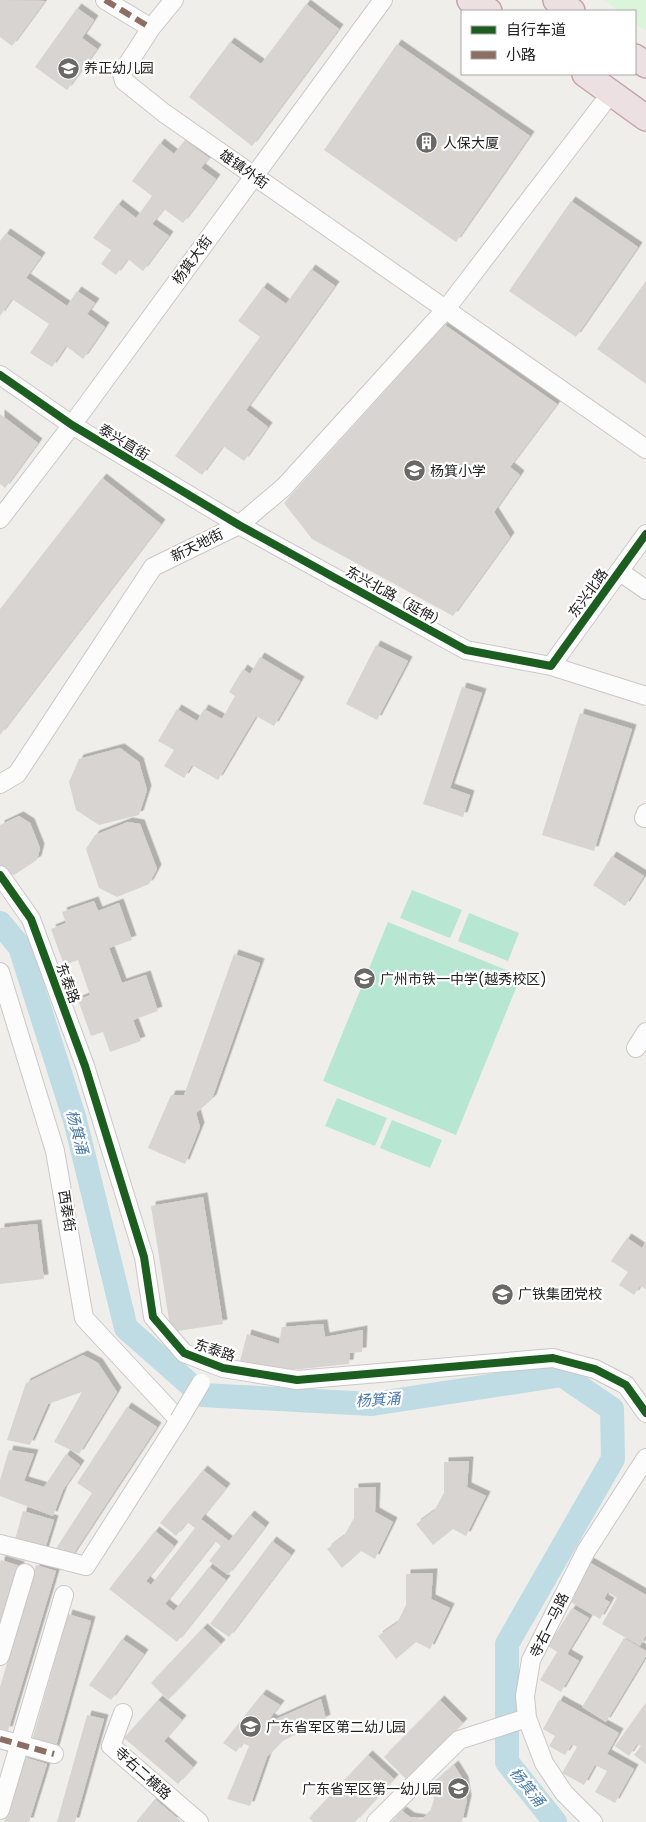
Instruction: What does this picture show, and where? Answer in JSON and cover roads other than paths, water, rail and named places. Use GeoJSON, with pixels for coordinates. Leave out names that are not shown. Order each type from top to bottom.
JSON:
{"type":"FeatureCollection","features":[{"type":"Feature","properties":{"kind":"highway"},"geometry":{"type":"LineString","coordinates":[[470,0],[487,10]]}},
{"type":"Feature","properties":{"kind":"highway"},"geometry":{"type":"LineString","coordinates":[[494,0],[506,10]]}},
{"type":"Feature","properties":{"kind":"highway"},"geometry":{"type":"LineString","coordinates":[[556,0],[571,10]]}},
{"type":"Feature","properties":{"kind":"highway"},"geometry":{"type":"LineString","coordinates":[[567,0],[578,10]]}},
{"type":"Feature","properties":{"kind":"highway"},"geometry":{"type":"LineString","coordinates":[[587,75],[646,118]]}},
{"type":"Feature","properties":{"kind":"street"},"geometry":{"type":"LineString","coordinates":[[105,0],[151,28]]}},
{"type":"Feature","properties":{"kind":"street","name":"雄镇外街"},"geometry":{"type":"LineString","coordinates":[[174,0],[151,28],[122,73],[124,81],[164,113],[646,450]]}},
{"type":"Feature","properties":{"kind":"street","name":"杨箕大街"},"geometry":{"type":"LineString","coordinates":[[0,519],[72,425],[383,0]]}},
{"type":"Feature","properties":{"kind":"street","name":"新天地街"},"geometry":{"type":"LineString","coordinates":[[0,784],[18,774],[153,567],[239,525],[284,488],[446,309],[611,93]]}},
{"type":"Feature","properties":{"kind":"street","name":"泰兴直街"},"geometry":{"type":"LineString","coordinates":[[0,375],[72,425],[239,525]]}},
{"type":"Feature","properties":{"kind":"street","name":"东兴北路（延伸）"},"geometry":{"type":"LineString","coordinates":[[239,525],[466,650],[551,666],[646,696]]}},
{"type":"Feature","properties":{"kind":"street","name":"东兴北路"},"geometry":{"type":"LineString","coordinates":[[551,666],[646,534]]}},
{"type":"Feature","properties":{"kind":"street"},"geometry":{"type":"LineString","coordinates":[[619,571],[646,590]]}},
{"type":"Feature","properties":{"kind":"street","name":"东泰路"},"geometry":{"type":"LineString","coordinates":[[0,875],[32,918],[85,1066],[144,1257],[153,1317],[184,1354],[223,1368],[297,1380],[553,1358],[595,1369],[626,1385],[646,1413]]}},
{"type":"Feature","properties":{"kind":"street","name":"西泰街"},"geometry":{"type":"LineString","coordinates":[[0,972],[55,1151],[84,1318],[179,1420]]}},
{"type":"Feature","properties":{"kind":"street"},"geometry":{"type":"LineString","coordinates":[[636,1048],[646,1032]]}},
{"type":"Feature","properties":{"kind":"street"},"geometry":{"type":"LineString","coordinates":[[0,1544],[86,1566],[179,1420],[212,1364]]}},
{"type":"Feature","properties":{"kind":"street","name":"寺右一马路"},"geometry":{"type":"LineString","coordinates":[[593,1822],[564,1793],[544,1762],[527,1718],[525,1696],[531,1660],[586,1551],[646,1458]]}},
{"type":"Feature","properties":{"kind":"street"},"geometry":{"type":"LineString","coordinates":[[0,1656],[25,1573]]}},
{"type":"Feature","properties":{"kind":"street"},"geometry":{"type":"LineString","coordinates":[[0,1810],[64,1595]]}},
{"type":"Feature","properties":{"kind":"street","name":"寺右二横路"},"geometry":{"type":"LineString","coordinates":[[122,1713],[112,1746],[200,1822]]}},
{"type":"Feature","properties":{"kind":"street"},"geometry":{"type":"LineString","coordinates":[[376,1822],[459,1740],[527,1718]]}},
{"type":"Feature","properties":{"kind":"street"},"geometry":{"type":"LineString","coordinates":[[0,1739],[54,1754]]}},
{"type":"Feature","properties":{"kind":"waterway","name":"杨箕涌"},"geometry":{"type":"LineString","coordinates":[[0,923],[20,947],[75,1120],[126,1328],[202,1395],[372,1404],[562,1375],[612,1409],[613,1459],[507,1644],[507,1762],[555,1822]]}},
{"type":"Feature","properties":{"kind":"place","name":"养正幼儿园"},"geometry":{"type":"Point","coordinates":[68,68]}},
{"type":"Feature","properties":{"kind":"place","name":"人保大厦"},"geometry":{"type":"Point","coordinates":[427,143]}},
{"type":"Feature","properties":{"kind":"place","name":"杨箕小学"},"geometry":{"type":"Point","coordinates":[414,471]}},
{"type":"Feature","properties":{"kind":"place","name":"广州市铁一中学(越秀校区)"},"geometry":{"type":"Point","coordinates":[364,979]}},
{"type":"Feature","properties":{"kind":"place","name":"广铁集团党校"},"geometry":{"type":"Point","coordinates":[502,1294]}},
{"type":"Feature","properties":{"kind":"place","name":"广东省军区第二幼儿园"},"geometry":{"type":"Point","coordinates":[250,1727]}},
{"type":"Feature","properties":{"kind":"place","name":"广东省军区第一幼儿园"},"geometry":{"type":"Point","coordinates":[458,1789]}}]}
